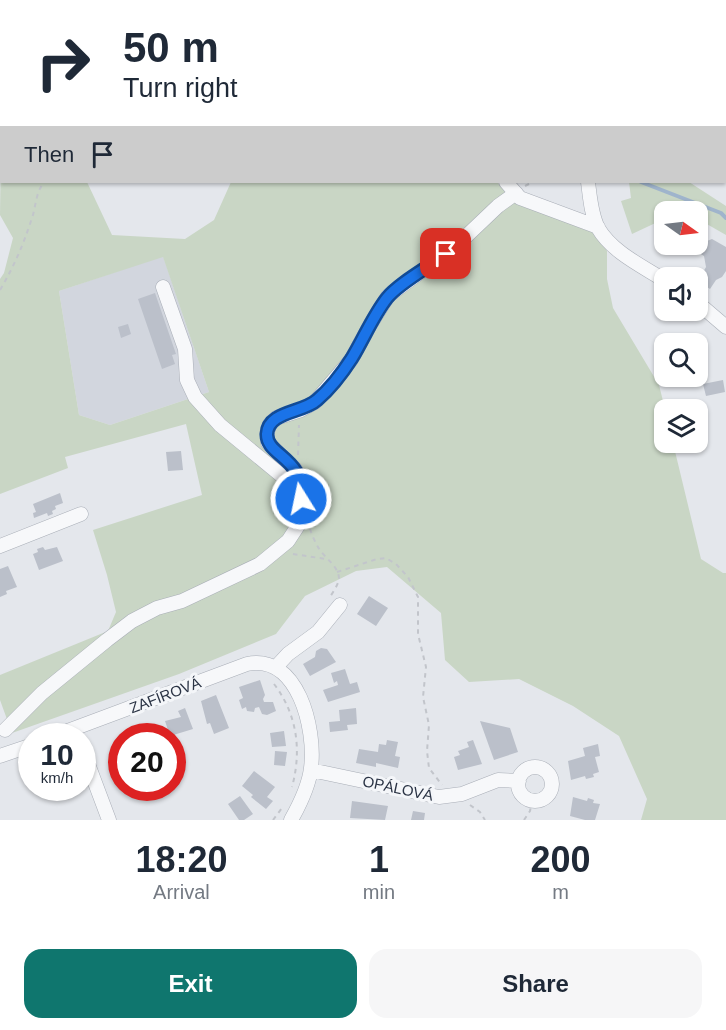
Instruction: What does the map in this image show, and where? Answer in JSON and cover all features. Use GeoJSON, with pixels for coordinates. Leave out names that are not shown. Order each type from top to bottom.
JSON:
{"type":"FeatureCollection","features":[{"type":"Feature","properties":{"kind":"street"},"geometry":{"type":"LineString","coordinates":[[507,183],[520,198],[598,227]]}},
{"type":"Feature","properties":{"kind":"street"},"geometry":{"type":"LineString","coordinates":[[588,183],[593,214],[598,227],[612,245],[654,273]]}},
{"type":"Feature","properties":{"kind":"street"},"geometry":{"type":"LineString","coordinates":[[5,730],[42,693],[132,621],[157,608],[182,601],[251,568],[277,552],[296,531],[301,521],[301,479],[295,469],[268,443],[267,433],[270,424],[276,418],[315,402],[351,360],[388,296],[449,251],[498,206],[516,193]]}},
{"type":"Feature","properties":{"kind":"street"},"geometry":{"type":"LineString","coordinates":[[163,287],[184,349],[187,380],[195,397],[220,426],[293,485],[302,504]]}},
{"type":"Feature","properties":{"kind":"street"},"geometry":{"type":"LineString","coordinates":[[708,312],[726,327]]}},
{"type":"Feature","properties":{"kind":"street"},"geometry":{"type":"LineString","coordinates":[[0,546],[81,514]]}},
{"type":"Feature","properties":{"kind":"street"},"geometry":{"type":"LineString","coordinates":[[291,820],[303,796],[311,770],[312,747],[305,711],[290,680],[276,667],[288,654],[318,632],[334,603]]}},
{"type":"Feature","properties":{"kind":"street","name":"ZAFÍROVÁ"},"geometry":{"type":"LineString","coordinates":[[96,725],[247,664],[265,663],[276,667]]}},
{"type":"Feature","properties":{"kind":"street"},"geometry":{"type":"LineString","coordinates":[[0,756],[18,750]]}},
{"type":"Feature","properties":{"kind":"street","name":"OPÁLOVÁ"},"geometry":{"type":"LineString","coordinates":[[311,770],[428,795],[450,796],[498,780],[519,781],[521,775],[530,768],[541,768],[550,775],[552,781],[550,792],[543,799],[532,801]]}},
{"type":"Feature","properties":{"kind":"street"},"geometry":{"type":"LineString","coordinates":[[519,781],[520,791],[532,801]]}},
{"type":"Feature","properties":{"kind":"street"},"geometry":{"type":"LineString","coordinates":[[96,785],[109,820]]}},
{"type":"Feature","properties":{"kind":"path"},"geometry":{"type":"LineString","coordinates":[[0,290],[18,259],[33,217],[38,189],[43,183]]}},
{"type":"Feature","properties":{"kind":"path"},"geometry":{"type":"LineString","coordinates":[[300,410],[298,455],[301,479]]}},
{"type":"Feature","properties":{"kind":"path"},"geometry":{"type":"LineString","coordinates":[[302,504],[318,548],[334,565],[337,572],[338,583],[334,603]]}},
{"type":"Feature","properties":{"kind":"path"},"geometry":{"type":"LineString","coordinates":[[277,552],[326,559]]}},
{"type":"Feature","properties":{"kind":"path"},"geometry":{"type":"LineString","coordinates":[[337,572],[386,558],[396,564],[408,577],[418,597],[418,634],[426,667],[423,697],[429,725],[427,751],[429,768],[450,796]]}},
{"type":"Feature","properties":{"kind":"path"},"geometry":{"type":"LineString","coordinates":[[273,683],[285,702],[295,727],[297,760],[291,791]]}},
{"type":"Feature","properties":{"kind":"path"},"geometry":{"type":"LineString","coordinates":[[524,820],[530,811],[532,801]]}},
{"type":"Feature","properties":{"kind":"path"},"geometry":{"type":"LineString","coordinates":[[273,820],[285,805]]}},
{"type":"Feature","properties":{"kind":"shaded area"},"geometry":{"type":"Polygon","coordinates":[[[163,256],[209,392],[110,425],[79,415],[59,291],[163,256]]]}},
{"type":"Feature","properties":{"kind":"green space"},"geometry":{"type":"Polygon","coordinates":[[[0,183],[87,183],[112,235],[185,239],[214,220],[231,183],[498,183],[514,201],[596,231],[607,251],[607,279],[613,308],[654,377],[654,387],[660,387],[662,399],[654,399],[654,453],[675,453],[701,559],[726,573],[726,820],[641,820],[647,799],[619,736],[573,706],[519,679],[469,682],[445,660],[441,613],[387,567],[356,571],[305,596],[276,634],[179,674],[40,723],[18,723],[18,731],[12,733],[0,700],[0,675],[108,631],[116,612],[93,530],[202,495],[186,424],[65,457],[68,468],[0,494],[0,279],[4,273],[13,238],[0,215],[0,183]],[[163,257],[59,291],[79,415],[110,425],[209,392],[163,257]]]}},
{"type":"Feature","properties":{"kind":"green space"},"geometry":{"type":"Polygon","coordinates":[[[629,183],[691,183],[726,206],[726,235],[708,225],[708,201],[654,201],[654,224],[632,234],[621,201],[631,198],[629,183]]]}},
{"type":"Feature","properties":{"kind":"building"},"geometry":{"type":"Polygon","coordinates":[[[712,239],[726,247],[726,271],[710,289],[708,288],[708,267],[706,267],[702,255],[708,255],[708,241],[712,239]]]}},
{"type":"Feature","properties":{"kind":"building"},"geometry":{"type":"Polygon","coordinates":[[[155,293],[176,354],[172,355],[175,364],[162,369],[138,299],[155,293]]]}},
{"type":"Feature","properties":{"kind":"building"},"geometry":{"type":"Polygon","coordinates":[[[128,324],[131,334],[121,338],[118,327],[128,324]]]}},
{"type":"Feature","properties":{"kind":"building"},"geometry":{"type":"Polygon","coordinates":[[[723,380],[725,392],[706,396],[704,387],[708,387],[708,383],[723,380]]]}},
{"type":"Feature","properties":{"kind":"building"},"geometry":{"type":"Polygon","coordinates":[[[181,451],[183,470],[168,471],[166,452],[181,451]]]}},
{"type":"Feature","properties":{"kind":"building"},"geometry":{"type":"Polygon","coordinates":[[[60,493],[63,503],[55,506],[53,514],[48,516],[47,513],[34,518],[33,513],[36,512],[33,504],[60,493]]]}},
{"type":"Feature","properties":{"kind":"building"},"geometry":{"type":"Polygon","coordinates":[[[43,547],[45,550],[57,547],[63,561],[39,570],[33,554],[38,552],[37,549],[43,547]]]}},
{"type":"Feature","properties":{"kind":"building"},"geometry":{"type":"Polygon","coordinates":[[[8,566],[17,587],[6,591],[7,594],[0,597],[0,569],[8,566]]]}},
{"type":"Feature","properties":{"kind":"building"},"geometry":{"type":"Polygon","coordinates":[[[369,596],[388,608],[376,626],[357,614],[369,596]]]}},
{"type":"Feature","properties":{"kind":"building"},"geometry":{"type":"Polygon","coordinates":[[[321,648],[327,649],[336,662],[310,676],[303,664],[315,657],[316,651],[321,648]]]}},
{"type":"Feature","properties":{"kind":"building"},"geometry":{"type":"Polygon","coordinates":[[[345,669],[350,684],[357,682],[360,692],[328,702],[323,690],[338,685],[337,681],[334,683],[331,673],[345,669]]]}},
{"type":"Feature","properties":{"kind":"building"},"geometry":{"type":"Polygon","coordinates":[[[260,680],[265,695],[264,702],[273,702],[276,711],[267,715],[262,714],[259,707],[255,708],[254,712],[247,711],[246,707],[242,709],[239,700],[243,698],[239,687],[260,680]]]}},
{"type":"Feature","properties":{"kind":"building"},"geometry":{"type":"Polygon","coordinates":[[[216,695],[229,728],[214,734],[210,723],[207,724],[201,701],[216,695]]]}},
{"type":"Feature","properties":{"kind":"building"},"geometry":{"type":"Polygon","coordinates":[[[185,708],[193,729],[186,731],[186,723],[166,723],[165,721],[181,717],[178,711],[185,708]]]}},
{"type":"Feature","properties":{"kind":"building"},"geometry":{"type":"Polygon","coordinates":[[[356,708],[357,724],[347,725],[348,730],[330,732],[329,722],[340,721],[339,710],[356,708]]]}},
{"type":"Feature","properties":{"kind":"building"},"geometry":{"type":"Polygon","coordinates":[[[480,721],[510,728],[518,752],[494,760],[480,721]]]}},
{"type":"Feature","properties":{"kind":"building"},"geometry":{"type":"Polygon","coordinates":[[[284,731],[286,746],[272,747],[270,733],[284,731]]]}},
{"type":"Feature","properties":{"kind":"building"},"geometry":{"type":"Polygon","coordinates":[[[387,740],[398,742],[395,756],[400,757],[398,768],[376,763],[376,767],[356,763],[359,749],[378,752],[379,744],[386,745],[387,740]]]}},
{"type":"Feature","properties":{"kind":"building"},"geometry":{"type":"Polygon","coordinates":[[[473,740],[482,764],[458,770],[454,757],[460,755],[458,751],[469,747],[467,742],[473,740]]]}},
{"type":"Feature","properties":{"kind":"building"},"geometry":{"type":"Polygon","coordinates":[[[598,744],[600,756],[595,757],[599,772],[593,774],[594,777],[586,779],[585,776],[571,780],[568,761],[585,756],[583,748],[598,744]]]}},
{"type":"Feature","properties":{"kind":"building"},"geometry":{"type":"Polygon","coordinates":[[[275,751],[287,752],[285,766],[274,765],[275,751]]]}},
{"type":"Feature","properties":{"kind":"building"},"geometry":{"type":"Polygon","coordinates":[[[254,771],[275,787],[267,797],[273,801],[266,809],[242,786],[254,771]]]}},
{"type":"Feature","properties":{"kind":"building"},"geometry":{"type":"Polygon","coordinates":[[[240,796],[253,814],[244,820],[239,820],[228,804],[240,796]]]}},
{"type":"Feature","properties":{"kind":"building"},"geometry":{"type":"Polygon","coordinates":[[[573,797],[587,801],[588,798],[594,800],[593,803],[600,804],[595,820],[570,816],[573,797]]]}},
{"type":"Feature","properties":{"kind":"building"},"geometry":{"type":"Polygon","coordinates":[[[352,801],[388,806],[385,820],[350,818],[352,801]]]}},
{"type":"Feature","properties":{"kind":"building"},"geometry":{"type":"Polygon","coordinates":[[[413,811],[425,813],[424,820],[411,820],[413,811]]]}},
{"type":"Feature","properties":{"kind":"waterway"},"geometry":{"type":"LineString","coordinates":[[644,183],[721,213],[726,218]]}},
{"type":"Feature","properties":{"kind":"route"},"geometry":{"type":"LineString","coordinates":[[301,499],[301,479],[295,469],[268,443],[267,433],[270,424],[276,418],[315,402],[351,360],[388,296],[446,254]]}}]}
